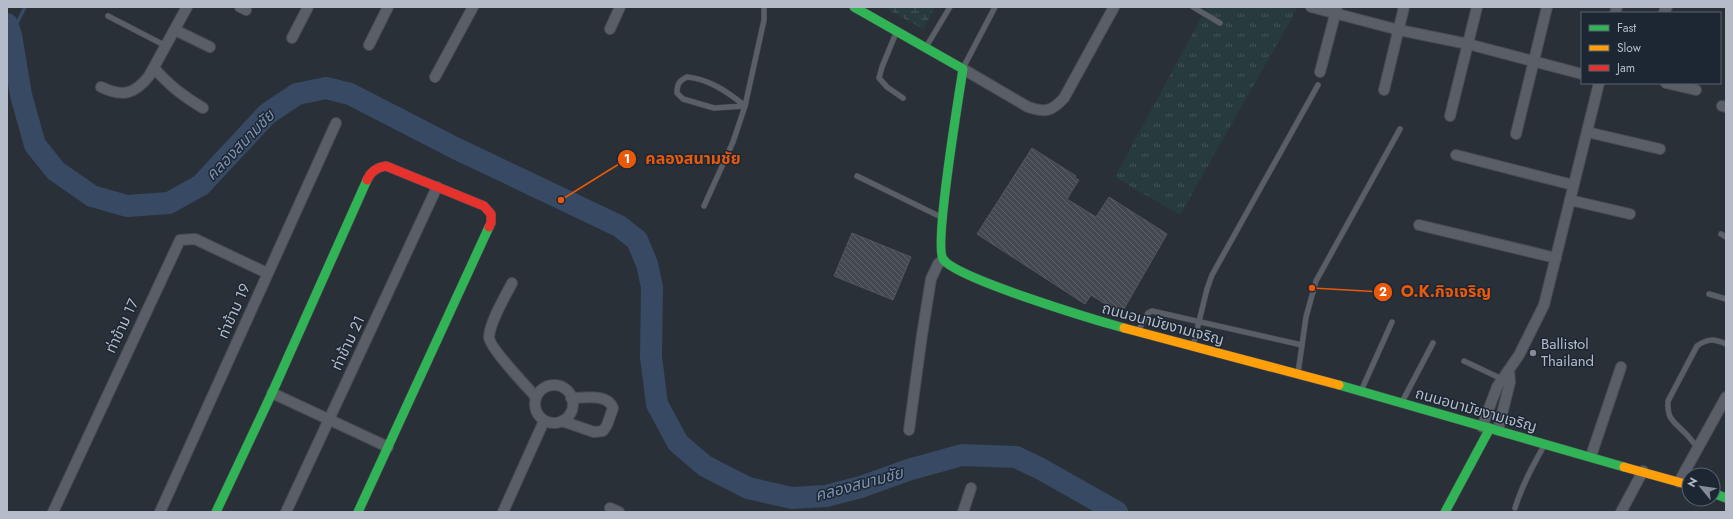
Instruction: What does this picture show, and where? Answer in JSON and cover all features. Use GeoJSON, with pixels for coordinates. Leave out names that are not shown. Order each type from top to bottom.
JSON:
{"type":"FeatureCollection","features":[{"type":"Feature","properties":{"kind":"street"},"geometry":{"type":"LineString","coordinates":[[101,86],[113,93],[126,93],[141,87],[154,68],[188,7]]}},
{"type":"Feature","properties":{"kind":"street"},"geometry":{"type":"LineString","coordinates":[[292,38],[308,7]]}},
{"type":"Feature","properties":{"kind":"street"},"geometry":{"type":"LineString","coordinates":[[369,45],[388,7]]}},
{"type":"Feature","properties":{"kind":"street"},"geometry":{"type":"LineString","coordinates":[[435,77],[472,7]]}},
{"type":"Feature","properties":{"kind":"street"},"geometry":{"type":"LineString","coordinates":[[610,29],[620,7]]}},
{"type":"Feature","properties":{"kind":"street"},"geometry":{"type":"LineString","coordinates":[[854,7],[1028,107],[1047,111],[1056,107],[1064,98],[1114,7]]}},
{"type":"Feature","properties":{"kind":"street"},"geometry":{"type":"LineString","coordinates":[[1311,7],[1336,10],[1399,30],[1468,44],[1581,74]]}},
{"type":"Feature","properties":{"kind":"street"},"geometry":{"type":"LineString","coordinates":[[1384,90],[1404,7]]}},
{"type":"Feature","properties":{"kind":"street"},"geometry":{"type":"LineString","coordinates":[[1450,116],[1477,7]]}},
{"type":"Feature","properties":{"kind":"street"},"geometry":{"type":"LineString","coordinates":[[1516,134],[1547,7]]}},
{"type":"Feature","properties":{"kind":"street"},"geometry":{"type":"LineString","coordinates":[[1320,72],[1336,10]]}},
{"type":"Feature","properties":{"kind":"street"},"geometry":{"type":"LineString","coordinates":[[175,30],[210,48]]}},
{"type":"Feature","properties":{"kind":"street"},"geometry":{"type":"LineString","coordinates":[[154,68],[169,85],[181,95],[203,108]]}},
{"type":"Feature","properties":{"kind":"street"},"geometry":{"type":"LineString","coordinates":[[909,430],[922,335],[932,279],[938,264],[943,260],[940,253],[942,217],[963,69]]}},
{"type":"Feature","properties":{"kind":"street"},"geometry":{"type":"LineString","coordinates":[[1445,512],[1490,428],[1509,370],[1544,305],[1599,84]]}},
{"type":"Feature","properties":{"kind":"street"},"geometry":{"type":"LineString","coordinates":[[1671,84],[1696,90]]}},
{"type":"Feature","properties":{"kind":"street","name":"ท่าข้าม 19"},"geometry":{"type":"LineString","coordinates":[[160,512],[336,123]]}},
{"type":"Feature","properties":{"kind":"street"},"geometry":{"type":"LineString","coordinates":[[1587,132],[1660,150]]}},
{"type":"Feature","properties":{"kind":"street"},"geometry":{"type":"LineString","coordinates":[[1456,155],[1573,185]]}},
{"type":"Feature","properties":{"kind":"street"},"geometry":{"type":"LineString","coordinates":[[216,512],[272,393],[370,174],[378,167],[386,166],[484,206],[491,214],[491,223],[358,512]]}},
{"type":"Feature","properties":{"kind":"street","name":"ท่าข้าม 21"},"geometry":{"type":"LineString","coordinates":[[286,512],[437,187]]}},
{"type":"Feature","properties":{"kind":"street"},"geometry":{"type":"LineString","coordinates":[[1570,200],[1630,214]]}},
{"type":"Feature","properties":{"kind":"street"},"geometry":{"type":"LineString","coordinates":[[1419,225],[1556,258]]}},
{"type":"Feature","properties":{"kind":"street","name":"ท่าข้าม 17"},"geometry":{"type":"LineString","coordinates":[[53,512],[180,240],[195,239],[267,273]]}},
{"type":"Feature","properties":{"kind":"street","name":"ถนนอนามัยงามเจริญ"},"geometry":{"type":"LineString","coordinates":[[943,260],[959,271],[994,286],[1051,306],[1138,333],[1298,374],[1681,482]]}},
{"type":"Feature","properties":{"kind":"street"},"geometry":{"type":"LineString","coordinates":[[512,282],[495,319],[489,338],[491,344],[536,397]]}},
{"type":"Feature","properties":{"kind":"street"},"geometry":{"type":"LineString","coordinates":[[1591,456],[1621,367]]}},
{"type":"Feature","properties":{"kind":"street"},"geometry":{"type":"LineString","coordinates":[[1490,428],[1506,380]]}},
{"type":"Feature","properties":{"kind":"street"},"geometry":{"type":"LineString","coordinates":[[551,385],[564,388],[571,398],[572,403],[570,413],[562,420],[554,423],[544,421],[535,408],[536,397],[539,391],[551,385]]}},
{"type":"Feature","properties":{"kind":"street"},"geometry":{"type":"LineString","coordinates":[[272,393],[388,447]]}},
{"type":"Feature","properties":{"kind":"street"},"geometry":{"type":"LineString","coordinates":[[1690,467],[1698,448],[1726,397]]}},
{"type":"Feature","properties":{"kind":"street"},"geometry":{"type":"LineString","coordinates":[[562,420],[594,432],[603,431],[613,408],[609,401],[600,398],[571,398]]}},
{"type":"Feature","properties":{"kind":"street"},"geometry":{"type":"LineString","coordinates":[[503,512],[544,421]]}},
{"type":"Feature","properties":{"kind":"street"},"geometry":{"type":"LineString","coordinates":[[1621,512],[1643,471]]}},
{"type":"Feature","properties":{"kind":"street"},"geometry":{"type":"LineString","coordinates":[[963,512],[971,488]]}},
{"type":"Feature","properties":{"kind":"lane"},"geometry":{"type":"LineString","coordinates":[[704,206],[734,142],[745,106],[764,20],[764,7]]}},
{"type":"Feature","properties":{"kind":"lane"},"geometry":{"type":"LineString","coordinates":[[926,48],[950,7]]}},
{"type":"Feature","properties":{"kind":"lane"},"geometry":{"type":"LineString","coordinates":[[963,69],[995,7]]}},
{"type":"Feature","properties":{"kind":"lane"},"geometry":{"type":"LineString","coordinates":[[1192,7],[1220,23]]}},
{"type":"Feature","properties":{"kind":"lane"},"geometry":{"type":"LineString","coordinates":[[108,16],[166,46]]}},
{"type":"Feature","properties":{"kind":"lane"},"geometry":{"type":"LineString","coordinates":[[897,32],[882,67],[879,78],[887,87],[903,98]]}},
{"type":"Feature","properties":{"kind":"lane"},"geometry":{"type":"LineString","coordinates":[[686,77],[692,78],[727,92],[745,106],[714,108],[683,99],[676,93],[677,87],[680,80],[686,77]]}},
{"type":"Feature","properties":{"kind":"lane"},"geometry":{"type":"LineString","coordinates":[[1192,347],[1212,274],[1318,85]]}},
{"type":"Feature","properties":{"kind":"lane"},"geometry":{"type":"LineString","coordinates":[[1298,374],[1306,317],[1316,281],[1400,129]]}},
{"type":"Feature","properties":{"kind":"lane"},"geometry":{"type":"LineString","coordinates":[[857,176],[942,217]]}},
{"type":"Feature","properties":{"kind":"lane"},"geometry":{"type":"LineString","coordinates":[[1721,234],[1726,237]]}},
{"type":"Feature","properties":{"kind":"lane"},"geometry":{"type":"LineString","coordinates":[[1709,294],[1726,299]]}},
{"type":"Feature","properties":{"kind":"lane"},"geometry":{"type":"LineString","coordinates":[[1138,333],[1148,313],[1152,311],[1302,345]]}},
{"type":"Feature","properties":{"kind":"lane"},"geometry":{"type":"LineString","coordinates":[[1361,392],[1392,322]]}},
{"type":"Feature","properties":{"kind":"lane"},"geometry":{"type":"LineString","coordinates":[[1698,448],[1684,431],[1671,419],[1668,410],[1668,401],[1698,346],[1705,340],[1714,339],[1726,344]]}},
{"type":"Feature","properties":{"kind":"lane"},"geometry":{"type":"LineString","coordinates":[[1401,403],[1433,343]]}},
{"type":"Feature","properties":{"kind":"lane"},"geometry":{"type":"LineString","coordinates":[[1464,361],[1506,380]]}},
{"type":"Feature","properties":{"kind":"lane"},"geometry":{"type":"LineString","coordinates":[[1515,508],[1521,489],[1545,444]]}},
{"type":"Feature","properties":{"kind":"green space"},"geometry":{"type":"Polygon","coordinates":[[[883,7],[935,7],[923,29],[883,7]]]}},
{"type":"Feature","properties":{"kind":"green space"},"geometry":{"type":"Polygon","coordinates":[[[1207,7],[1298,7],[1180,215],[1115,177],[1207,7]]]}},
{"type":"Feature","properties":{"kind":"building"},"geometry":{"type":"Polygon","coordinates":[[[1032,148],[1076,176],[1075,178],[1079,180],[1067,199],[1096,217],[1109,197],[1167,234],[1121,314],[1091,295],[1085,304],[977,234],[1032,148]]]}},
{"type":"Feature","properties":{"kind":"building"},"geometry":{"type":"Polygon","coordinates":[[[852,233],[911,257],[893,300],[834,276],[852,233]]]}},
{"type":"Feature","properties":{"kind":"waterway"},"geometry":{"type":"LineString","coordinates":[[11,35],[25,7]]}},
{"type":"Feature","properties":{"kind":"waterway","name":"คลองสนามชัย"},"geometry":{"type":"LineString","coordinates":[[7,24],[11,35],[21,95],[35,145],[56,171],[92,196],[127,206],[169,203],[201,185],[267,114],[297,94],[326,88],[350,94],[455,148],[619,226],[637,240],[647,264],[652,287],[651,357],[657,404],[678,443],[705,466],[748,488],[792,498],[826,496],[861,487],[908,470],[962,455],[1016,457],[1041,469],[1117,512]]}},
{"type":"Feature","properties":{"kind":"traffic: fast"},"geometry":{"type":"LineString","coordinates":[[854,7],[963,69],[944,200],[941,248],[943,259],[953,267],[972,277],[998,287],[1057,308],[1124,328]]}},
{"type":"Feature","properties":{"kind":"traffic: fast"},"geometry":{"type":"LineString","coordinates":[[216,512],[272,393],[367,180]]}},
{"type":"Feature","properties":{"kind":"traffic: fast"},"geometry":{"type":"LineString","coordinates":[[358,512],[489,227]]}},
{"type":"Feature","properties":{"kind":"traffic: fast"},"geometry":{"type":"LineString","coordinates":[[1339,385],[1624,467]]}},
{"type":"Feature","properties":{"kind":"traffic: fast"},"geometry":{"type":"LineString","coordinates":[[1445,512],[1490,428]]}},
{"type":"Feature","properties":{"kind":"traffic: fast"},"geometry":{"type":"LineString","coordinates":[[1721,496],[1726,498]]}},
{"type":"Feature","properties":{"kind":"traffic: slow"},"geometry":{"type":"LineString","coordinates":[[1124,328],[1339,385]]}},
{"type":"Feature","properties":{"kind":"traffic: slow"},"geometry":{"type":"LineString","coordinates":[[1624,467],[1681,483]]}},
{"type":"Feature","properties":{"kind":"traffic: jam"},"geometry":{"type":"LineString","coordinates":[[367,180],[370,174],[375,170],[386,166],[484,206],[491,214],[491,223],[489,227]]}},
{"type":"Feature","properties":{"kind":"place","name":"คลองสนามชัย"},"geometry":{"type":"Point","coordinates":[561,200]}},
{"type":"Feature","properties":{"kind":"place","name":"O.K.กิจเจริญ"},"geometry":{"type":"Point","coordinates":[1312,288]}},
{"type":"Feature","properties":{"kind":"place","name":"Ballistol Thailand"},"geometry":{"type":"Point","coordinates":[1533,353]}}]}
